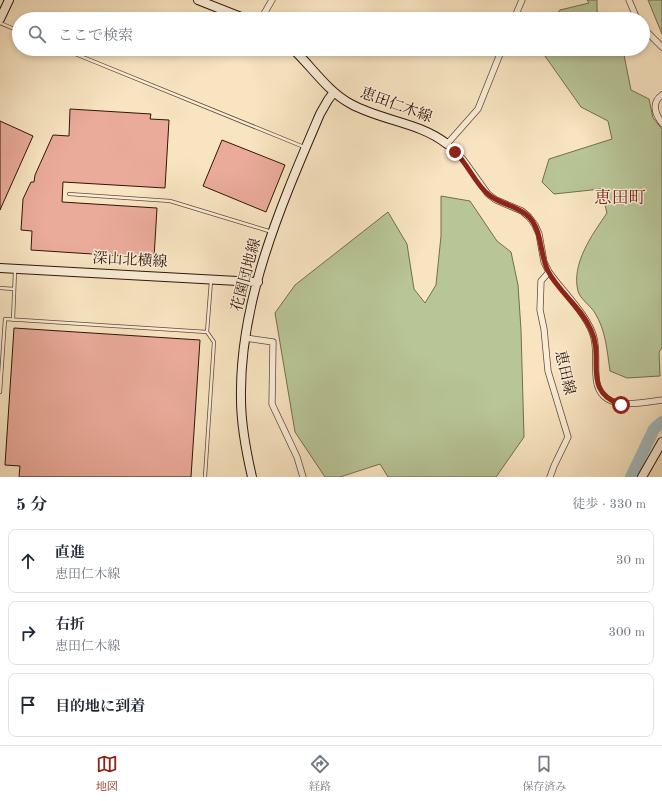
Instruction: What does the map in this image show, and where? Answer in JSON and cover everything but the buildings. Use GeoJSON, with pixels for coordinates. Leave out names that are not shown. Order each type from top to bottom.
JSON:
{"type":"FeatureCollection","features":[{"type":"Feature","properties":{"kind":"street"},"geometry":{"type":"LineString","coordinates":[[0,19],[9,0]]}},
{"type":"Feature","properties":{"kind":"street"},"geometry":{"type":"LineString","coordinates":[[198,0],[228,12]]}},
{"type":"Feature","properties":{"kind":"street"},"geometry":{"type":"LineString","coordinates":[[265,12],[272,0]]}},
{"type":"Feature","properties":{"kind":"street"},"geometry":{"type":"LineString","coordinates":[[517,12],[522,0]]}},
{"type":"Feature","properties":{"kind":"street"},"geometry":{"type":"LineString","coordinates":[[630,0],[634,12]]}},
{"type":"Feature","properties":{"kind":"street"},"geometry":{"type":"LineString","coordinates":[[650,35],[662,47]]}},
{"type":"Feature","properties":{"kind":"street","name":"恵田仁木線"},"geometry":{"type":"LineString","coordinates":[[300,56],[334,92],[345,101],[361,109],[425,130],[447,144],[463,159],[488,194],[496,200],[522,211],[529,217],[539,234],[544,262],[549,272],[591,330],[596,350],[597,384],[606,396],[621,405],[662,400]]}},
{"type":"Feature","properties":{"kind":"street"},"geometry":{"type":"LineString","coordinates":[[447,144],[478,109],[499,56]]}},
{"type":"Feature","properties":{"kind":"street","name":"花園団地線"},"geometry":{"type":"LineString","coordinates":[[252,477],[242,428],[245,338],[258,282],[272,232],[306,148],[328,100],[334,92]]}},
{"type":"Feature","properties":{"kind":"street"},"geometry":{"type":"LineString","coordinates":[[662,95],[658,98],[655,106],[657,115],[662,124]]}},
{"type":"Feature","properties":{"kind":"street","name":"深山北横線"},"geometry":{"type":"LineString","coordinates":[[0,268],[258,282]]}},
{"type":"Feature","properties":{"kind":"street","name":"恵田線"},"geometry":{"type":"LineString","coordinates":[[549,272],[541,281],[540,310],[544,329],[548,371],[568,437],[550,477]]}},
{"type":"Feature","properties":{"kind":"street"},"geometry":{"type":"LineString","coordinates":[[245,338],[272,342],[272,404],[297,457],[303,477]]}},
{"type":"Feature","properties":{"kind":"street"},"geometry":{"type":"LineString","coordinates":[[642,477],[662,442]]}},
{"type":"Feature","properties":{"kind":"lane"},"geometry":{"type":"LineString","coordinates":[[0,23],[12,28]]}},
{"type":"Feature","properties":{"kind":"lane"},"geometry":{"type":"LineString","coordinates":[[80,56],[306,148]]}},
{"type":"Feature","properties":{"kind":"lane"},"geometry":{"type":"LineString","coordinates":[[69,194],[170,200],[272,232]]}},
{"type":"Feature","properties":{"kind":"lane"},"geometry":{"type":"LineString","coordinates":[[13,320],[15,269]]}},
{"type":"Feature","properties":{"kind":"lane"},"geometry":{"type":"LineString","coordinates":[[204,477],[214,342],[207,332],[211,279]]}},
{"type":"Feature","properties":{"kind":"lane"},"geometry":{"type":"LineString","coordinates":[[0,288],[14,289]]}},
{"type":"Feature","properties":{"kind":"lane"},"geometry":{"type":"LineString","coordinates":[[0,392],[5,319],[207,332]]}},
{"type":"Feature","properties":{"kind":"green space"},"geometry":{"type":"Polygon","coordinates":[[[587,0],[597,0],[598,12],[558,12],[560,10],[589,3],[587,0]]]}},
{"type":"Feature","properties":{"kind":"green space"},"geometry":{"type":"Polygon","coordinates":[[[648,0],[662,0],[662,34],[648,0]]]}},
{"type":"Feature","properties":{"kind":"green space"},"geometry":{"type":"Polygon","coordinates":[[[545,56],[624,56],[631,90],[649,99],[653,118],[662,129],[662,348],[659,352],[660,376],[627,378],[610,371],[606,341],[602,327],[595,313],[581,297],[578,291],[577,271],[580,260],[589,240],[607,213],[601,189],[554,194],[542,182],[549,159],[612,139],[608,121],[581,107],[545,56]]]}},
{"type":"Feature","properties":{"kind":"green space"},"geometry":{"type":"Polygon","coordinates":[[[441,196],[470,201],[497,241],[511,252],[518,285],[521,330],[524,437],[496,477],[388,477],[380,464],[340,477],[325,477],[295,432],[275,313],[295,285],[388,212],[407,244],[414,289],[425,303],[436,285],[441,236],[441,196]]]}},
{"type":"Feature","properties":{"kind":"waterway"},"geometry":{"type":"LineString","coordinates":[[631,477],[654,429],[662,422]]}},
{"type":"Feature","properties":{"kind":"district","name":"恵田町"},"geometry":{"type":"Point","coordinates":[620,198]}},
{"type":"Feature","properties":{"kind":"route"},"geometry":{"type":"LineString","coordinates":[[455,152],[463,159],[488,194],[496,200],[522,211],[535,225],[539,234],[544,262],[549,272],[591,330],[596,350],[597,384],[600,390],[610,400],[621,405]]}}]}
